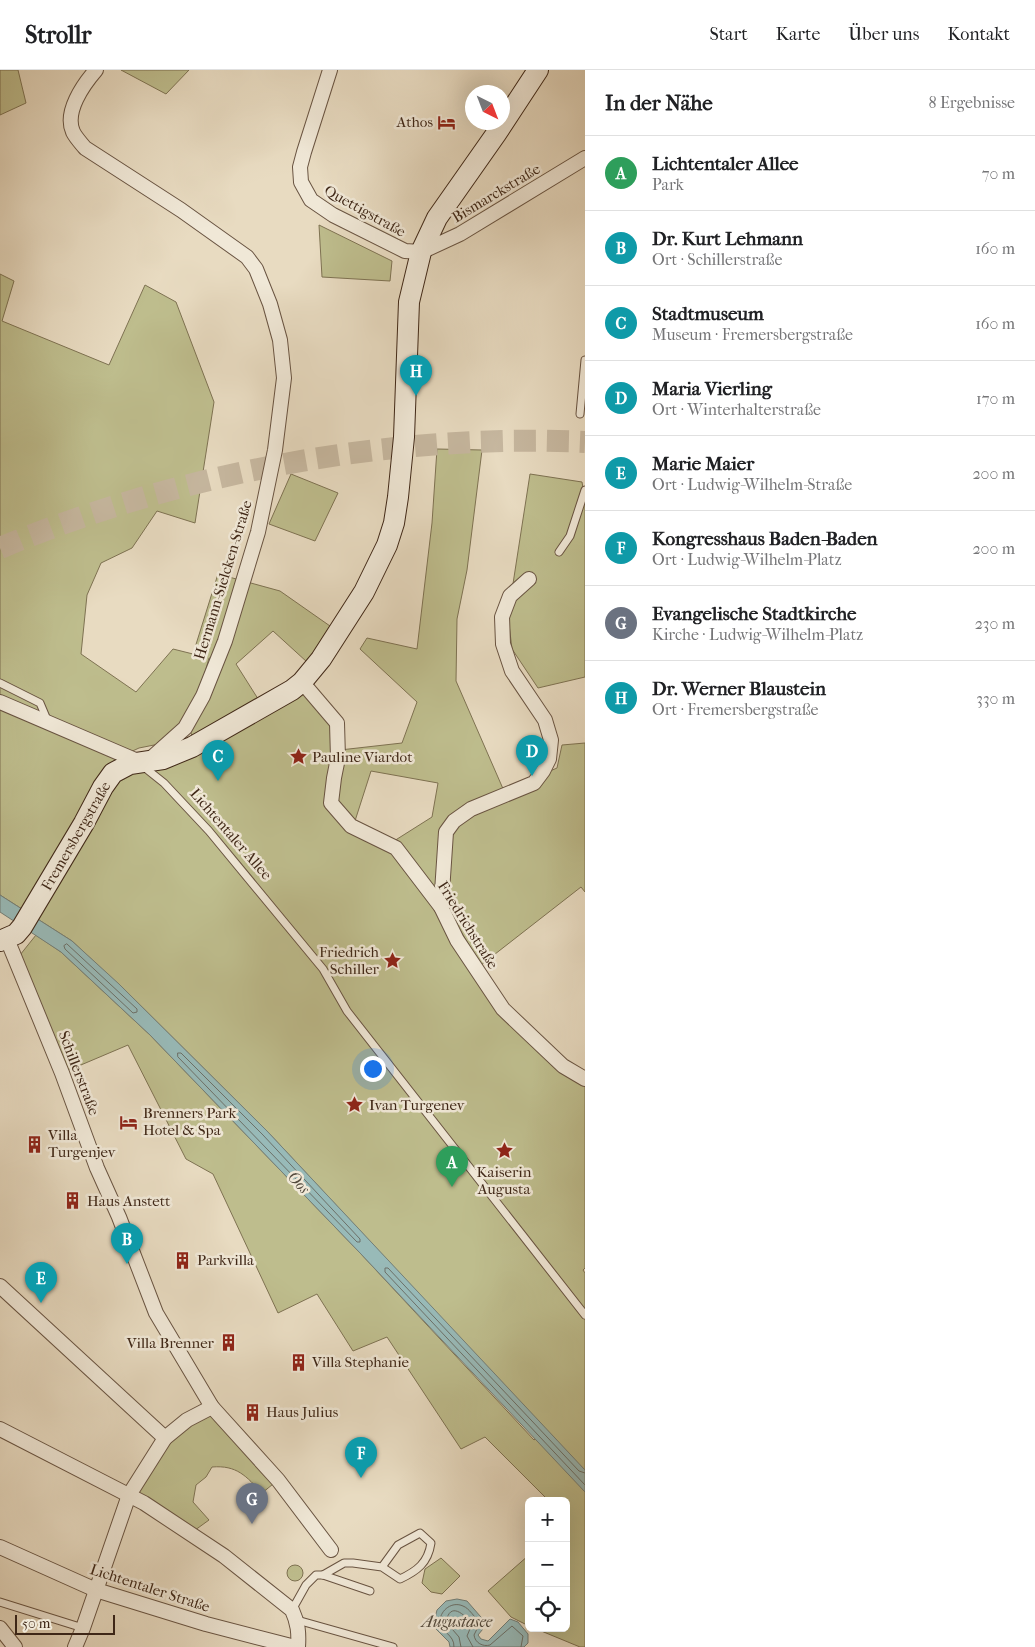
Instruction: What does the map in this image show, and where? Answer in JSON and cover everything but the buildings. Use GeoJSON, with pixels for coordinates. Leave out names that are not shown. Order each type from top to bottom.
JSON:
{"type":"FeatureCollection","features":[{"type":"Feature","properties":{"kind":"main road","name":"Fremersbergstraße"},"geometry":{"type":"LineString","coordinates":[[15,930],[108,779],[119,769],[130,764],[163,760],[192,747],[280,698],[302,682],[321,659],[364,592],[387,545],[394,523],[402,473],[409,302],[421,252],[437,218],[538,70]]}},
{"type":"Feature","properties":{"kind":"street","name":"Hermann-Sielcken-Straße"},"geometry":{"type":"LineString","coordinates":[[96,70],[84,87],[71,114],[72,130],[75,135],[85,148],[181,210],[247,257],[256,269],[270,304],[280,340],[284,378],[275,450],[258,532],[225,641],[204,696],[185,728],[143,762]]}},
{"type":"Feature","properties":{"kind":"street","name":"Quettigstraße"},"geometry":{"type":"LineString","coordinates":[[330,70],[304,152],[300,168],[301,182],[311,200],[333,215],[404,251],[421,252]]}},
{"type":"Feature","properties":{"kind":"street","name":"Bismarckstraße"},"geometry":{"type":"LineString","coordinates":[[421,252],[489,218],[585,158]]}},
{"type":"Feature","properties":{"kind":"street"},"geometry":{"type":"LineString","coordinates":[[441,907],[446,832],[454,821],[471,809],[534,783],[549,759],[551,740],[545,720],[512,671],[503,644],[502,616],[510,596],[529,579]]}},
{"type":"Feature","properties":{"kind":"street","name":"Friedrichstraße"},"geometry":{"type":"LineString","coordinates":[[302,682],[337,723],[338,758],[331,803],[351,826],[396,848],[441,907],[457,940],[503,1009],[563,1066],[585,1079]]}},
{"type":"Feature","properties":{"kind":"street","name":"Lichtentaler Allee"},"geometry":{"type":"LineString","coordinates":[[0,702],[143,762]]}},
{"type":"Feature","properties":{"kind":"street","name":"Schillerstraße"},"geometry":{"type":"LineString","coordinates":[[15,930],[62,1073],[97,1168],[119,1217],[156,1313],[212,1407],[278,1480],[331,1550]]}},
{"type":"Feature","properties":{"kind":"street"},"geometry":{"type":"LineString","coordinates":[[0,1286],[165,1438]]}},
{"type":"Feature","properties":{"kind":"street"},"geometry":{"type":"LineString","coordinates":[[75,1647],[128,1495],[165,1438],[188,1420],[212,1407]]}},
{"type":"Feature","properties":{"kind":"street"},"geometry":{"type":"LineString","coordinates":[[0,1429],[144,1503],[224,1556],[294,1615],[299,1631],[297,1647]]}},
{"type":"Feature","properties":{"kind":"street","name":"Lichtentaler Straße"},"geometry":{"type":"LineString","coordinates":[[0,1547],[96,1590],[206,1624],[297,1647]]}},
{"type":"Feature","properties":{"kind":"street"},"geometry":{"type":"LineString","coordinates":[[0,1628],[15,1647]]}},
{"type":"Feature","properties":{"kind":"lane"},"geometry":{"type":"LineString","coordinates":[[580,414],[585,360]]}},
{"type":"Feature","properties":{"kind":"lane"},"geometry":{"type":"LineString","coordinates":[[559,552],[570,536],[585,490]]}},
{"type":"Feature","properties":{"kind":"lane"},"geometry":{"type":"LineString","coordinates":[[0,683],[40,702],[48,722]]}},
{"type":"Feature","properties":{"kind":"lane","name":"Lichtentaler Allee"},"geometry":{"type":"LineString","coordinates":[[143,762],[209,831],[323,969],[347,1011],[585,1315]]}},
{"type":"Feature","properties":{"kind":"lane"},"geometry":{"type":"LineString","coordinates":[[382,1567],[398,1545],[420,1533],[431,1543],[430,1553],[417,1571],[400,1579],[382,1567],[344,1563],[323,1574],[316,1575],[306,1584],[294,1615],[393,1647]]}},
{"type":"Feature","properties":{"kind":"lane"},"geometry":{"type":"LineString","coordinates":[[323,1574],[370,1591]]}},
{"type":"Feature","properties":{"kind":"lane"},"geometry":{"type":"LineString","coordinates":[[0,1602],[83,1628]]}},
{"type":"Feature","properties":{"kind":"shaded area"},"geometry":{"type":"Polygon","coordinates":[[[0,70],[18,70],[26,103],[0,115],[0,70]]]}},
{"type":"Feature","properties":{"kind":"shaded area"},"geometry":{"type":"Polygon","coordinates":[[[121,70],[189,70],[166,94],[121,70]]]}},
{"type":"Feature","properties":{"kind":"shaded area"},"geometry":{"type":"Polygon","coordinates":[[[319,225],[392,261],[390,281],[322,277],[319,225]]]}},
{"type":"Feature","properties":{"kind":"shaded area"},"geometry":{"type":"Polygon","coordinates":[[[0,274],[14,281],[2,321],[109,365],[145,285],[176,302],[214,402],[195,523],[157,511],[132,548],[101,563],[87,595],[81,654],[136,692],[173,649],[193,654],[218,574],[280,591],[330,626],[307,662],[273,631],[236,664],[260,702],[194,742],[189,727],[221,662],[209,658],[199,694],[181,723],[159,744],[139,748],[124,755],[135,761],[153,762],[191,749],[262,709],[302,682],[337,723],[338,758],[331,803],[351,826],[396,848],[441,907],[457,940],[503,1009],[563,1066],[585,1079],[585,1268],[583,1270],[585,1273],[585,1647],[580,1647],[544,1632],[570,1632],[570,1497],[545,1497],[485,1437],[461,1449],[387,1337],[353,1351],[317,1294],[278,1313],[213,1174],[186,1159],[128,1045],[62,1073],[16,960],[36,935],[61,952],[150,1035],[361,1254],[534,1440],[546,1430],[267,1131],[133,998],[72,941],[0,895],[0,274]]]}},
{"type":"Feature","properties":{"kind":"shaded area"},"geometry":{"type":"Polygon","coordinates":[[[437,449],[482,450],[467,570],[457,619],[456,681],[504,791],[557,768],[562,745],[585,743],[585,892],[581,887],[481,965],[451,915],[394,841],[432,817],[438,783],[371,771],[354,824],[333,803],[340,750],[402,743],[417,702],[360,649],[367,638],[417,649],[432,523],[437,449]]]}},
{"type":"Feature","properties":{"kind":"shaded area"},"geometry":{"type":"Polygon","coordinates":[[[291,474],[338,493],[315,541],[269,524],[291,474]]]}},
{"type":"Feature","properties":{"kind":"shaded area"},"geometry":{"type":"Polygon","coordinates":[[[530,474],[582,482],[585,500],[585,677],[538,688],[512,649],[508,616],[530,474]]]}},
{"type":"Feature","properties":{"kind":"shaded area"},"geometry":{"type":"Polygon","coordinates":[[[212,1407],[278,1480],[262,1493],[246,1477],[235,1470],[212,1467],[206,1477],[196,1485],[193,1502],[209,1520],[191,1533],[129,1495],[165,1438],[212,1407]]]}},
{"type":"Feature","properties":{"kind":"shaded area"},"geometry":{"type":"Polygon","coordinates":[[[441,1558],[460,1576],[442,1594],[431,1592],[422,1583],[425,1569],[441,1558]]]}},
{"type":"Feature","properties":{"kind":"shaded area"},"geometry":{"type":"Polygon","coordinates":[[[525,1559],[525,1624],[511,1617],[488,1591],[525,1559]]]}},
{"type":"Feature","properties":{"kind":"shaded area"},"geometry":{"type":"Polygon","coordinates":[[[295,1565],[301,1567],[303,1573],[301,1579],[295,1581],[289,1579],[287,1573],[289,1567],[295,1565]]]}},
{"type":"Feature","properties":{"kind":"water","name":"Oos"},"geometry":{"type":"Polygon","coordinates":[[[0,895],[72,941],[119,984],[267,1131],[585,1470],[585,1492],[361,1254],[150,1035],[61,952],[0,912],[0,895]]]}},
{"type":"Feature","properties":{"kind":"water","name":"Augustasee"},"geometry":{"type":"Polygon","coordinates":[[[457,1599],[467,1601],[487,1624],[478,1635],[481,1639],[488,1641],[510,1619],[518,1622],[528,1634],[528,1643],[524,1647],[450,1647],[449,1642],[436,1629],[434,1622],[437,1610],[446,1601],[457,1599]]]}},
{"type":"Feature","properties":{"kind":"tunnel"},"geometry":{"type":"LineString","coordinates":[[0,548],[69,522],[140,499],[213,479],[287,463],[437,444],[512,441],[585,442]]}},
{"type":"Feature","properties":{"kind":"place","name":"Athos"},"geometry":{"type":"Point","coordinates":[447,122]}},
{"type":"Feature","properties":{"kind":"place","name":"Dr. Werner Blaustein"},"geometry":{"type":"Point","coordinates":[416,396]}},
{"type":"Feature","properties":{"kind":"place","name":"Pauline Viardot"},"geometry":{"type":"Point","coordinates":[298,757]}},
{"type":"Feature","properties":{"kind":"place","name":"Maria Vierling"},"geometry":{"type":"Point","coordinates":[532,776]}},
{"type":"Feature","properties":{"kind":"place","name":"Stadtmuseum"},"geometry":{"type":"Point","coordinates":[218,781]}},
{"type":"Feature","properties":{"kind":"place","name":"Friedrich Schiller"},"geometry":{"type":"Point","coordinates":[393,961]}},
{"type":"Feature","properties":{"kind":"place","name":"Ivan Turgenev"},"geometry":{"type":"Point","coordinates":[355,1105]}},
{"type":"Feature","properties":{"kind":"place","name":"Brenners Park Hotel & Spa"},"geometry":{"type":"Point","coordinates":[129,1122]}},
{"type":"Feature","properties":{"kind":"place","name":"Villa Turgenjev"},"geometry":{"type":"Point","coordinates":[34,1144]}},
{"type":"Feature","properties":{"kind":"place","name":"Kaiserin Augusta"},"geometry":{"type":"Point","coordinates":[504,1151]}},
{"type":"Feature","properties":{"kind":"place","name":"Lichtentaler Allee"},"geometry":{"type":"Point","coordinates":[452,1187]}},
{"type":"Feature","properties":{"kind":"place","name":"Haus Anstett"},"geometry":{"type":"Point","coordinates":[73,1201]}},
{"type":"Feature","properties":{"kind":"place","name":"Parkvilla"},"geometry":{"type":"Point","coordinates":[183,1260]}},
{"type":"Feature","properties":{"kind":"place","name":"Dr. Kurt Lehmann"},"geometry":{"type":"Point","coordinates":[127,1264]}},
{"type":"Feature","properties":{"kind":"place","name":"Marie Maier"},"geometry":{"type":"Point","coordinates":[41,1303]}},
{"type":"Feature","properties":{"kind":"place","name":"Villa Brenner"},"geometry":{"type":"Point","coordinates":[228,1343]}},
{"type":"Feature","properties":{"kind":"place","name":"Villa Stephanie"},"geometry":{"type":"Point","coordinates":[298,1362]}},
{"type":"Feature","properties":{"kind":"place","name":"Haus Julius"},"geometry":{"type":"Point","coordinates":[252,1412]}},
{"type":"Feature","properties":{"kind":"place","name":"Kongresshaus Baden-Baden"},"geometry":{"type":"Point","coordinates":[361,1478]}},
{"type":"Feature","properties":{"kind":"place","name":"Evangelische Stadtkirche"},"geometry":{"type":"Point","coordinates":[252,1524]}}]}
